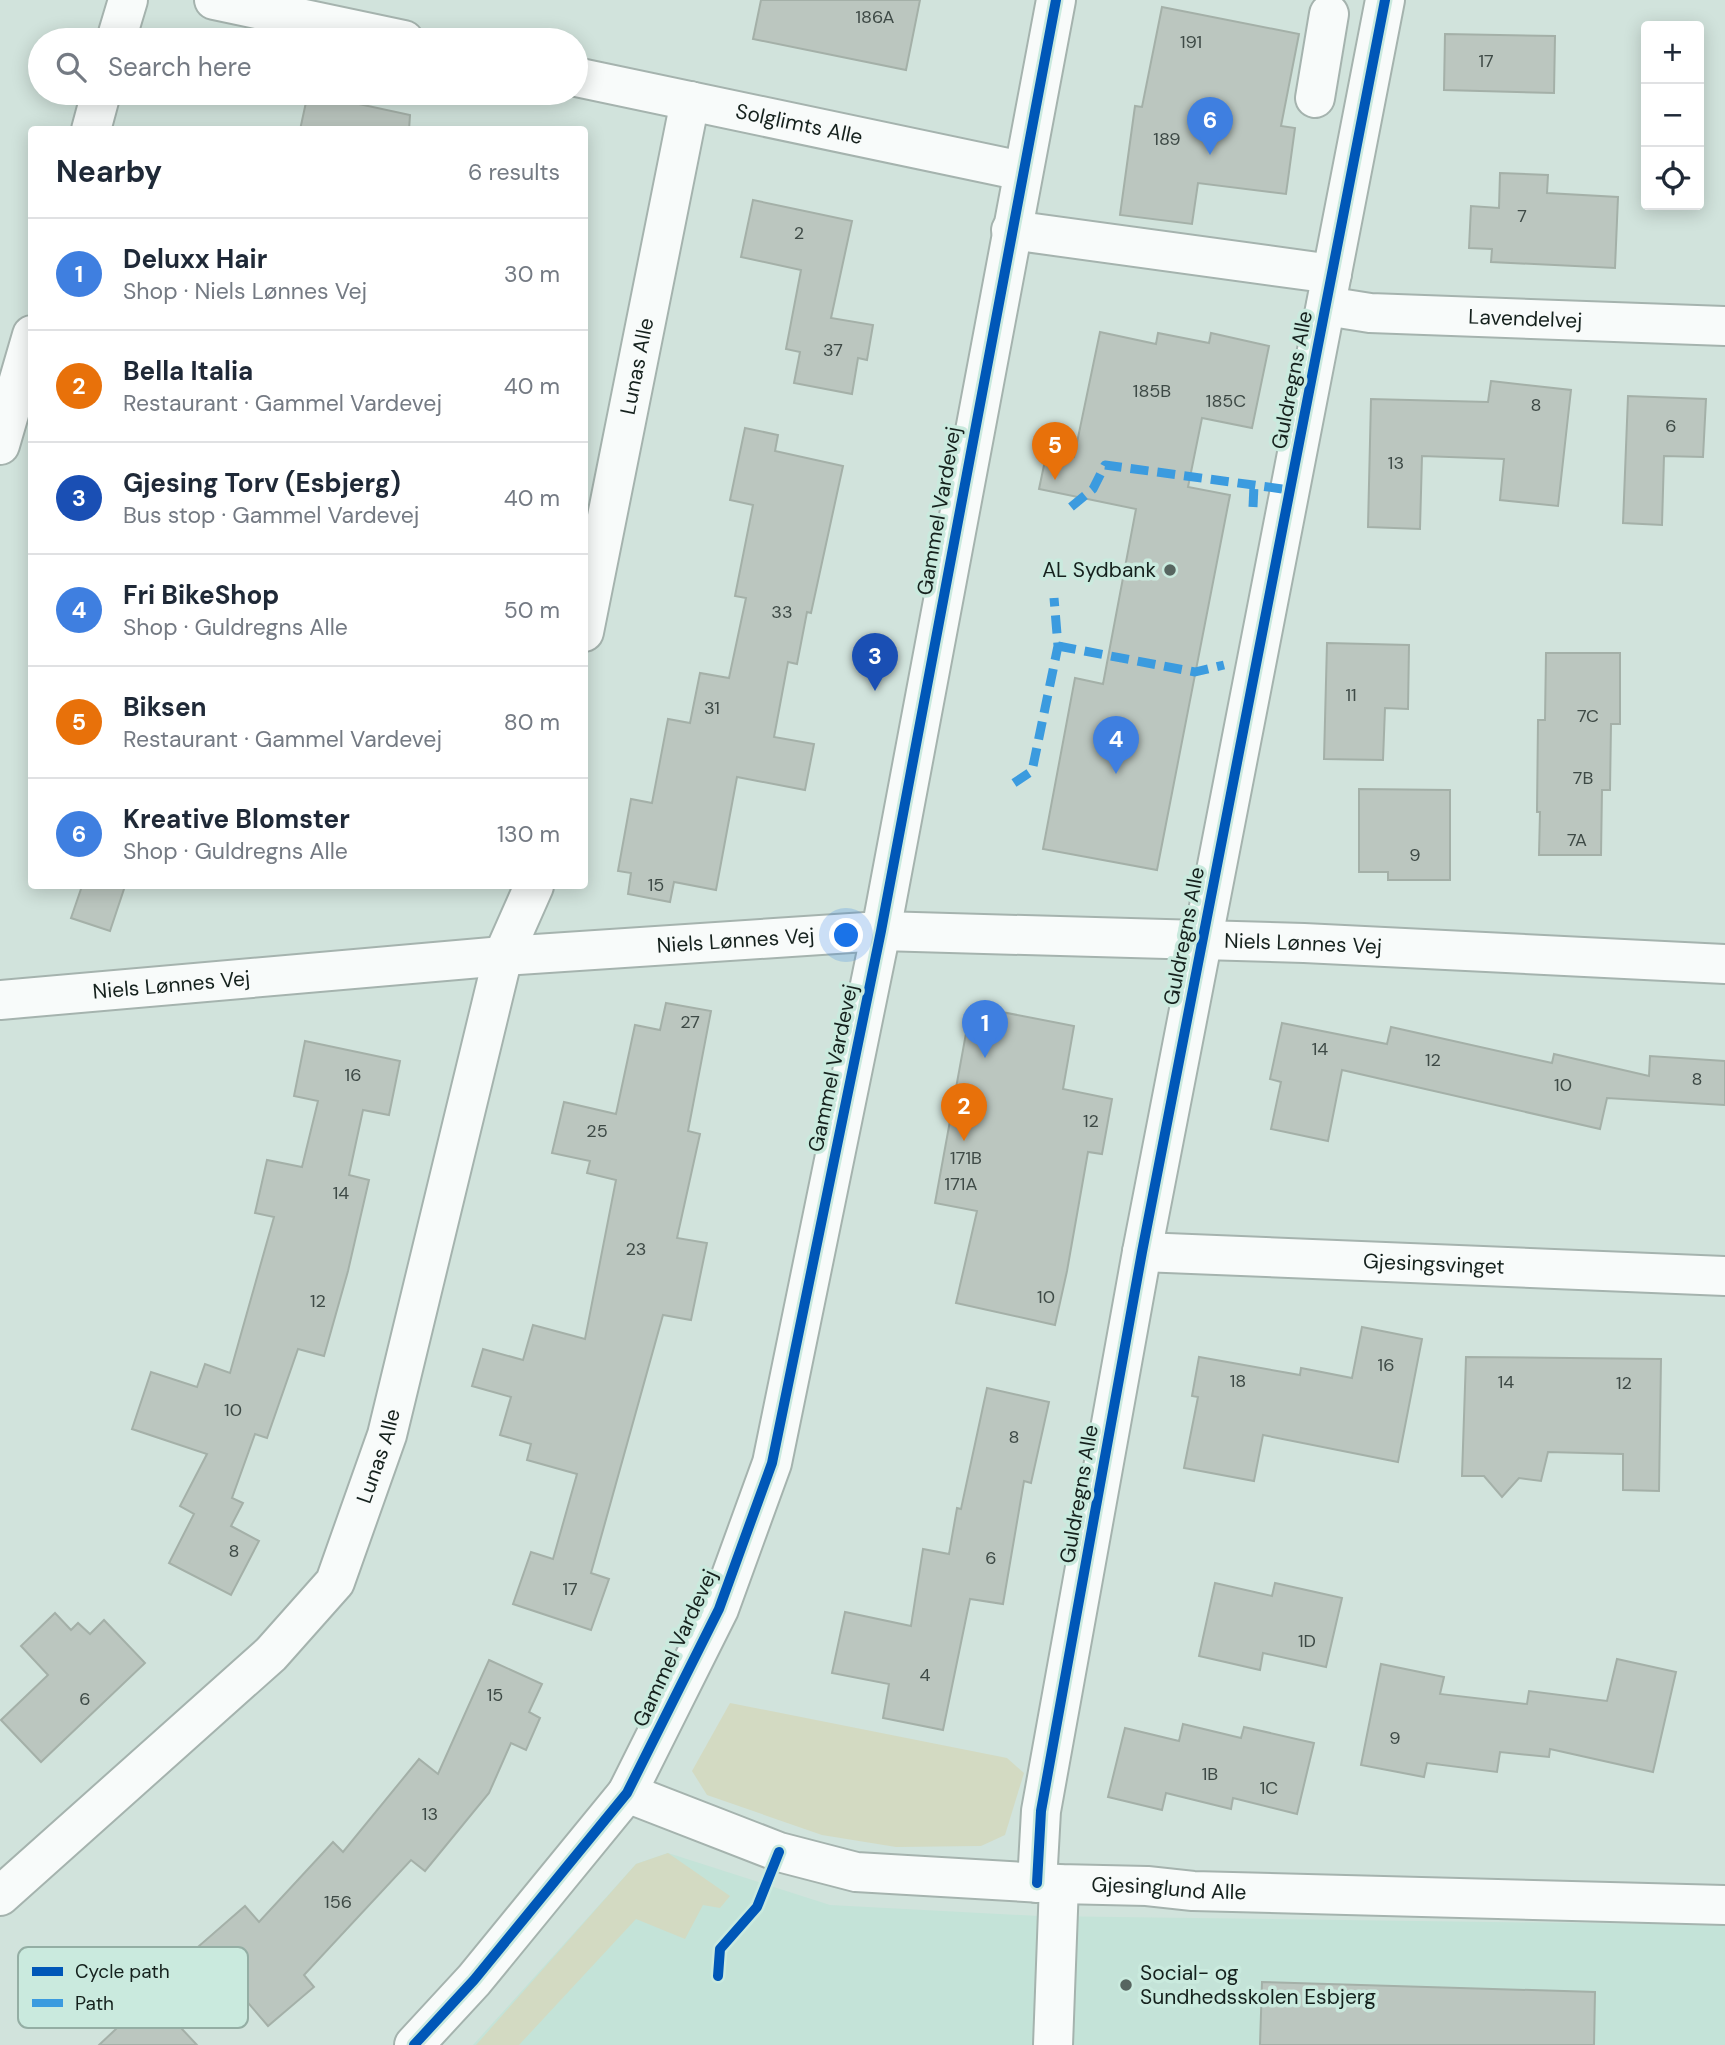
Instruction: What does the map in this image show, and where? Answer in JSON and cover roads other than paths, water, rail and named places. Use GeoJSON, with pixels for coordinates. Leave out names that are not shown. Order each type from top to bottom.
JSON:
{"type":"FeatureCollection","features":[{"type":"Feature","properties":{"kind":"street"},"geometry":{"type":"LineString","coordinates":[[120,28],[128,0]]}},
{"type":"Feature","properties":{"kind":"street"},"geometry":{"type":"LineString","coordinates":[[214,0],[347,28]]}},
{"type":"Feature","properties":{"kind":"street","name":"Gammel Vardevej"},"geometry":{"type":"LineString","coordinates":[[414,2045],[474,1980],[627,1793],[719,1609],[772,1463],[881,931],[1056,0]]}},
{"type":"Feature","properties":{"kind":"street","name":"Guldregns Alle"},"geometry":{"type":"LineString","coordinates":[[1053,2045],[1048,1883],[1041,1811],[1142,1252],[1385,0]]}},
{"type":"Feature","properties":{"kind":"street"},"geometry":{"type":"LineString","coordinates":[[1314,98],[1329,14]]}},
{"type":"Feature","properties":{"kind":"street"},"geometry":{"type":"LineString","coordinates":[[1321,56],[1372,65]]}},
{"type":"Feature","properties":{"kind":"street","name":"Solglimts Alle"},"geometry":{"type":"LineString","coordinates":[[588,79],[1022,171]]}},
{"type":"Feature","properties":{"kind":"street","name":"Lunas Alle"},"geometry":{"type":"LineString","coordinates":[[588,612],[690,101]]}},
{"type":"Feature","properties":{"kind":"street"},"geometry":{"type":"LineString","coordinates":[[92,126],[98,105]]}},
{"type":"Feature","properties":{"kind":"street","name":"Lavendelvej"},"geometry":{"type":"LineString","coordinates":[[1011,230],[1329,290],[1370,313],[1725,326]]}},
{"type":"Feature","properties":{"kind":"street"},"geometry":{"type":"LineString","coordinates":[[0,445],[28,349]]}},
{"type":"Feature","properties":{"kind":"street","name":"Lunas Alle"},"geometry":{"type":"LineString","coordinates":[[0,1896],[271,1654],[335,1582],[387,1434],[503,956],[533,889]]}},
{"type":"Feature","properties":{"kind":"street","name":"Niels Lønnes Vej"},"geometry":{"type":"LineString","coordinates":[[0,1000],[503,956],[881,931],[1203,939],[1725,964]]}},
{"type":"Feature","properties":{"kind":"street","name":"Gjesingsvinget"},"geometry":{"type":"LineString","coordinates":[[1142,1252],[1725,1276]]}},
{"type":"Feature","properties":{"kind":"street","name":"Gjesinglund Alle"},"geometry":{"type":"LineString","coordinates":[[627,1793],[779,1852],[856,1872],[1206,1891],[1725,1906]]}},
{"type":"Feature","properties":{"kind":"place","name":"Kreative Blomster"},"geometry":{"type":"Point","coordinates":[1210,155]}},
{"type":"Feature","properties":{"kind":"place","name":"Biksen"},"geometry":{"type":"Point","coordinates":[1055,480]}},
{"type":"Feature","properties":{"kind":"place","name":"AL Sydbank"},"geometry":{"type":"Point","coordinates":[1170,570]}},
{"type":"Feature","properties":{"kind":"place","name":"Gjesing Torv (Esbjerg)"},"geometry":{"type":"Point","coordinates":[875,691]}},
{"type":"Feature","properties":{"kind":"place","name":"Fri BikeShop"},"geometry":{"type":"Point","coordinates":[1116,774]}},
{"type":"Feature","properties":{"kind":"place","name":"Deluxx Hair"},"geometry":{"type":"Point","coordinates":[985,1058]}},
{"type":"Feature","properties":{"kind":"place","name":"Bella Italia"},"geometry":{"type":"Point","coordinates":[964,1141]}},
{"type":"Feature","properties":{"kind":"place","name":"Social- og Sundhedsskolen Esbjerg"},"geometry":{"type":"Point","coordinates":[1126,1985]}}]}
